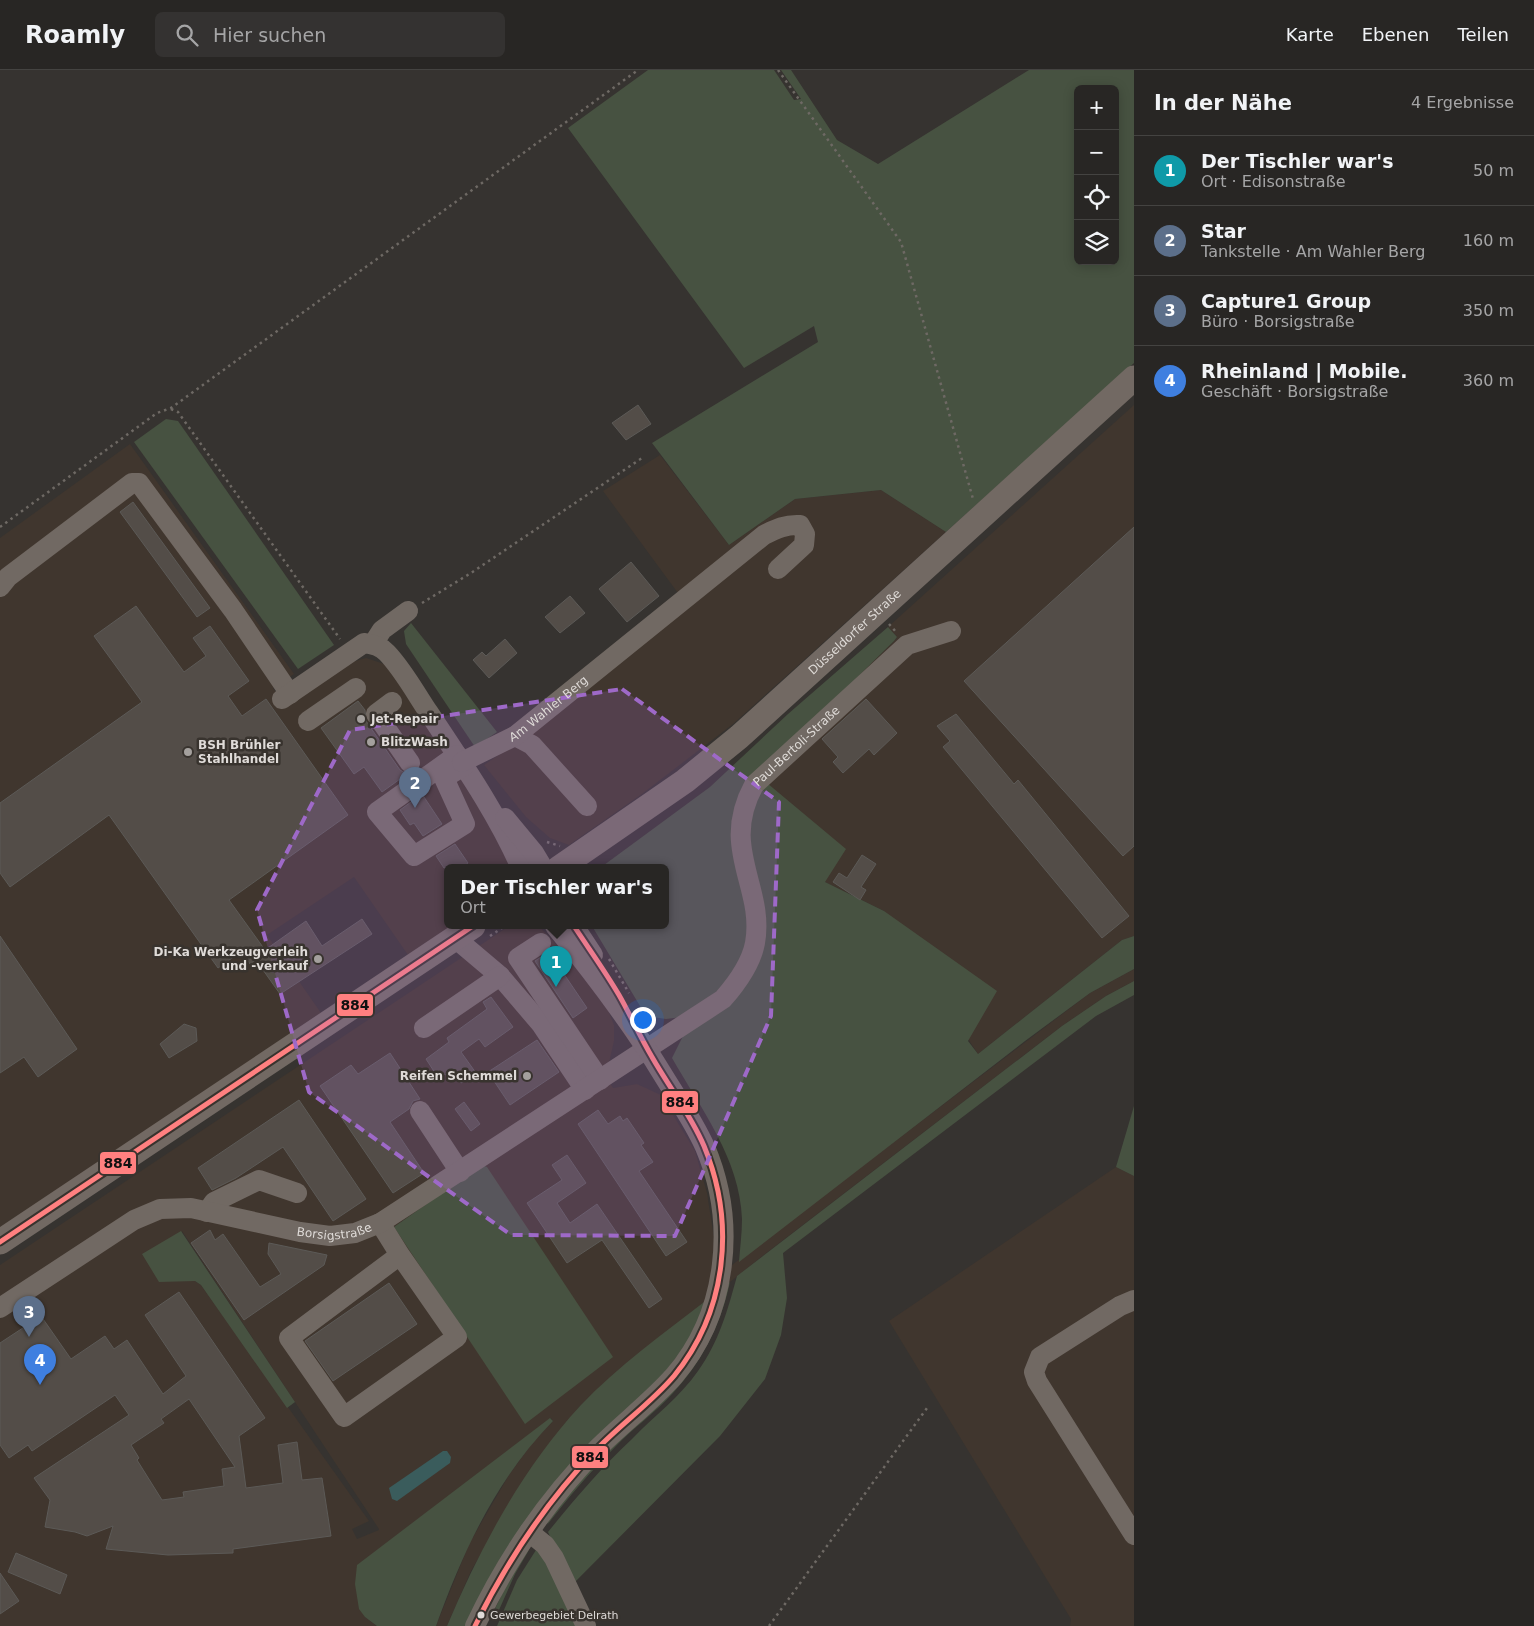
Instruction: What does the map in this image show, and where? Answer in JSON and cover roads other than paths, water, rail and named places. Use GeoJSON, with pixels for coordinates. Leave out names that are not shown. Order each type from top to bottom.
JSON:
{"type":"FeatureCollection","features":[{"type":"Feature","properties":{"kind":"main road","name":"Düsseldorfer Straße"},"geometry":{"type":"LineString","coordinates":[[565,864],[685,781],[739,738],[1134,378]]}},
{"type":"Feature","properties":{"kind":"main road"},"geometry":{"type":"LineString","coordinates":[[0,1242],[464,932]]}},
{"type":"Feature","properties":{"kind":"street"},"geometry":{"type":"LineString","coordinates":[[0,587],[8,577],[132,482],[139,483],[233,610],[286,697],[364,643],[373,644],[388,654],[479,789],[519,864]]}},
{"type":"Feature","properties":{"kind":"street","name":"Am Wahler Berg"},"geometry":{"type":"LineString","coordinates":[[461,761],[515,736],[764,535],[790,524],[800,525],[805,534],[804,545],[778,569]]}},
{"type":"Feature","properties":{"kind":"street"},"geometry":{"type":"LineString","coordinates":[[373,644],[382,630],[408,611]]}},
{"type":"Feature","properties":{"kind":"street","name":"Paul-Bertoli-Straße"},"geometry":{"type":"LineString","coordinates":[[647,1049],[723,999],[734,986],[750,959],[755,943],[756,924],[740,838],[742,814],[754,786],[908,645],[951,632]]}},
{"type":"Feature","properties":{"kind":"street"},"geometry":{"type":"LineString","coordinates":[[308,721],[356,688]]}},
{"type":"Feature","properties":{"kind":"street"},"geometry":{"type":"LineString","coordinates":[[392,702],[376,714],[410,763]]}},
{"type":"Feature","properties":{"kind":"street"},"geometry":{"type":"LineString","coordinates":[[515,736],[538,751],[587,806]]}},
{"type":"Feature","properties":{"kind":"street"},"geometry":{"type":"LineString","coordinates":[[461,761],[444,778],[465,824],[414,856],[377,812],[461,761]]}},
{"type":"Feature","properties":{"kind":"street"},"geometry":{"type":"LineString","coordinates":[[479,789],[534,852],[541,864]]}},
{"type":"Feature","properties":{"kind":"street"},"geometry":{"type":"LineString","coordinates":[[557,929],[611,996],[647,1049]]}},
{"type":"Feature","properties":{"kind":"street"},"geometry":{"type":"LineString","coordinates":[[475,1626],[499,1577],[562,1487],[609,1438],[664,1386],[683,1364],[705,1324],[719,1283],[724,1226],[716,1180],[704,1146],[647,1049],[619,996],[576,929]]}},
{"type":"Feature","properties":{"kind":"street"},"geometry":{"type":"LineString","coordinates":[[464,932],[593,1085]]}},
{"type":"Feature","properties":{"kind":"street"},"geometry":{"type":"LineString","coordinates":[[540,943],[518,958],[593,1085]]}},
{"type":"Feature","properties":{"kind":"street"},"geometry":{"type":"LineString","coordinates":[[424,1028],[500,976]]}},
{"type":"Feature","properties":{"kind":"street","name":"Borsigstraße"},"geometry":{"type":"LineString","coordinates":[[0,1308],[134,1220],[149,1213],[176,1208],[190,1208],[300,1232],[330,1236],[355,1233],[380,1224],[647,1049]]}},
{"type":"Feature","properties":{"kind":"street"},"geometry":{"type":"LineString","coordinates":[[420,1111],[460,1172]]}},
{"type":"Feature","properties":{"kind":"street"},"geometry":{"type":"LineString","coordinates":[[207,1212],[214,1202],[259,1180],[296,1193]]}},
{"type":"Feature","properties":{"kind":"street"},"geometry":{"type":"LineString","coordinates":[[380,1224],[457,1337],[344,1417],[289,1338],[400,1256]]}},
{"type":"Feature","properties":{"kind":"street"},"geometry":{"type":"LineString","coordinates":[[1134,1300],[1120,1306],[1040,1357],[1034,1372],[1134,1535]]}},
{"type":"Feature","properties":{"kind":"street"},"geometry":{"type":"LineString","coordinates":[[529,1532],[545,1545],[554,1558],[586,1626]]}},
{"type":"Feature","properties":{"kind":"water"},"geometry":{"type":"Polygon","coordinates":[[[443,1451],[447,1451],[451,1457],[450,1463],[397,1501],[392,1499],[389,1488],[443,1451]]]}},
{"type":"Feature","properties":{"kind":"place","name":"Jet-Repair"},"geometry":{"type":"Point","coordinates":[361,719]}},
{"type":"Feature","properties":{"kind":"place","name":"BlitzWash"},"geometry":{"type":"Point","coordinates":[371,742]}},
{"type":"Feature","properties":{"kind":"place","name":"BSH Brühler Stahlhandel"},"geometry":{"type":"Point","coordinates":[188,752]}},
{"type":"Feature","properties":{"kind":"place","name":"Star"},"geometry":{"type":"Point","coordinates":[415,808]}},
{"type":"Feature","properties":{"kind":"place","name":"Di-Ka Werkzeugverleih und -verkauf"},"geometry":{"type":"Point","coordinates":[318,959]}},
{"type":"Feature","properties":{"kind":"place","name":"Der Tischler war's"},"geometry":{"type":"Point","coordinates":[556,987]}},
{"type":"Feature","properties":{"kind":"place","name":"Reifen Schemmel"},"geometry":{"type":"Point","coordinates":[527,1076]}},
{"type":"Feature","properties":{"kind":"place","name":"Capture1 Group"},"geometry":{"type":"Point","coordinates":[29,1337]}},
{"type":"Feature","properties":{"kind":"place","name":"Rheinland | Mobile."},"geometry":{"type":"Point","coordinates":[40,1385]}},
{"type":"Feature","properties":{"kind":"place","name":"Gewerbegebiet Delrath"},"geometry":{"type":"Point","coordinates":[481,1615]}}]}
